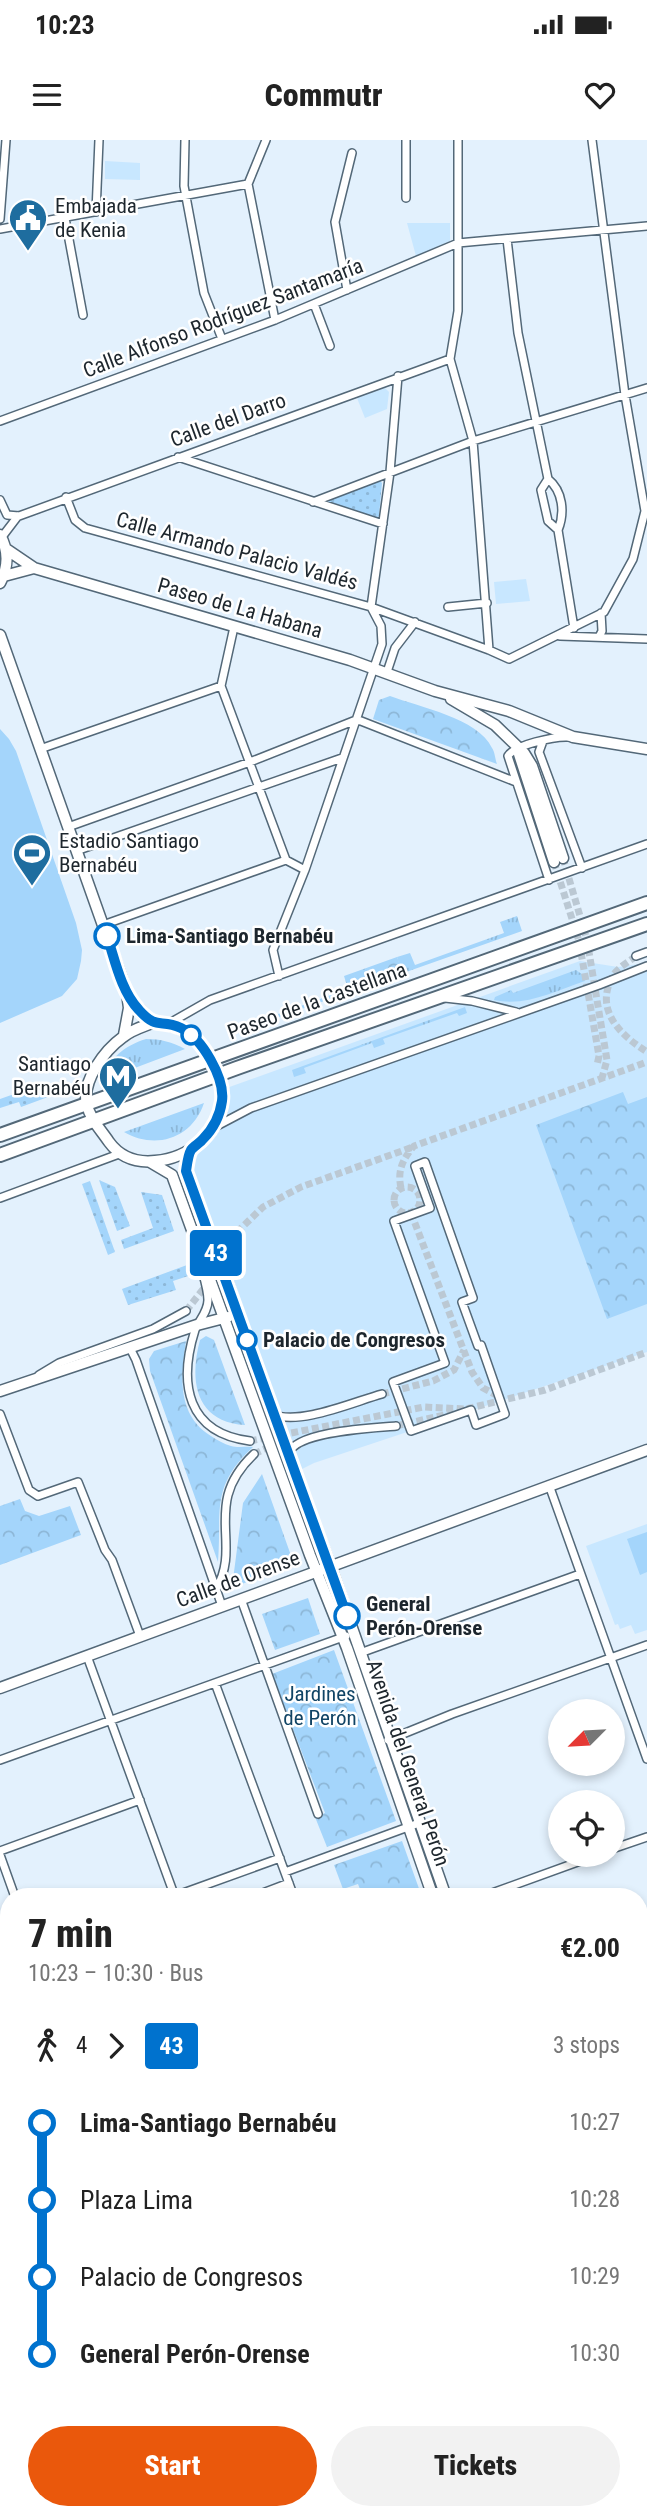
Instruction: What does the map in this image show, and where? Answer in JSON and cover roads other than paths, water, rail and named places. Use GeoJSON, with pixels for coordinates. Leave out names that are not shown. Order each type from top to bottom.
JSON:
{"type":"FeatureCollection","features":[{"type":"Feature","properties":{"kind":"highway","name":"Paseo de la Castellana"},"geometry":{"type":"LineString","coordinates":[[0,1135],[647,903]]}},
{"type":"Feature","properties":{"kind":"highway","name":"Paseo de la Castellana"},"geometry":{"type":"LineString","coordinates":[[0,1155],[647,924]]}},
{"type":"Feature","properties":{"kind":"main road"},"geometry":{"type":"LineString","coordinates":[[1,536],[7,563],[2,580]]}},
{"type":"Feature","properties":{"kind":"main road"},"geometry":{"type":"LineString","coordinates":[[6,549],[34,568]]}},
{"type":"Feature","properties":{"kind":"main road"},"geometry":{"type":"LineString","coordinates":[[2,580],[34,568]]}},
{"type":"Feature","properties":{"kind":"main road","name":"Paseo de La Habana"},"geometry":{"type":"LineString","coordinates":[[34,568],[387,672],[435,691],[482,716],[524,753],[531,764],[559,860]]}},
{"type":"Feature","properties":{"kind":"main road"},"geometry":{"type":"LineString","coordinates":[[0,635],[127,993],[129,1008],[124,1035]]}},
{"type":"Feature","properties":{"kind":"main road","name":"Paseo de La Habana"},"geometry":{"type":"LineString","coordinates":[[435,691],[509,711],[573,737],[647,749]]}},
{"type":"Feature","properties":{"kind":"main road"},"geometry":{"type":"LineString","coordinates":[[127,993],[152,1023]]}},
{"type":"Feature","properties":{"kind":"main road"},"geometry":{"type":"LineString","coordinates":[[152,1023],[168,1024],[193,1036],[210,1060],[223,1098],[212,1128],[191,1150],[165,1160],[150,1162],[131,1159],[119,1154],[93,1121],[87,1104],[87,1090],[104,1055],[124,1035],[152,1023]]}},
{"type":"Feature","properties":{"kind":"main road","name":"Avenida del General Perón"},"geometry":{"type":"LineString","coordinates":[[191,1150],[186,1171],[188,1178],[272,1414],[289,1452],[330,1565],[348,1635],[414,1824],[442,1888]]}},
{"type":"Feature","properties":{"kind":"main road","name":"Avenida del General Perón"},"geometry":{"type":"LineString","coordinates":[[150,1162],[172,1175],[317,1571],[348,1635],[360,1653],[385,1741]]}},
{"type":"Feature","properties":{"kind":"main road"},"geometry":{"type":"LineString","coordinates":[[0,1391],[225,1317],[236,1322],[254,1358]]}},
{"type":"Feature","properties":{"kind":"main road","name":"Calle de Orense"},"geometry":{"type":"LineString","coordinates":[[0,1688],[647,1450]]}},
{"type":"Feature","properties":{"kind":"main road","name":"Avenida del General Perón"},"geometry":{"type":"LineString","coordinates":[[414,1824],[432,1888]]}},
{"type":"Feature","properties":{"kind":"street"},"geometry":{"type":"LineString","coordinates":[[0,219],[6,140]]}},
{"type":"Feature","properties":{"kind":"street"},"geometry":{"type":"LineString","coordinates":[[96,212],[99,140]]}},
{"type":"Feature","properties":{"kind":"street"},"geometry":{"type":"LineString","coordinates":[[185,140],[184,186],[204,293],[222,340]]}},
{"type":"Feature","properties":{"kind":"street"},"geometry":{"type":"LineString","coordinates":[[266,140],[248,184],[275,320]]}},
{"type":"Feature","properties":{"kind":"street"},"geometry":{"type":"LineString","coordinates":[[406,140],[406,198]]}},
{"type":"Feature","properties":{"kind":"street"},"geometry":{"type":"LineString","coordinates":[[458,140],[458,311],[450,359],[473,442],[489,650]]}},
{"type":"Feature","properties":{"kind":"street"},"geometry":{"type":"LineString","coordinates":[[592,140],[625,395],[645,511],[633,559],[601,613],[602,631],[599,637]]}},
{"type":"Feature","properties":{"kind":"street"},"geometry":{"type":"LineString","coordinates":[[347,290],[335,222],[352,153]]}},
{"type":"Feature","properties":{"kind":"street"},"geometry":{"type":"LineString","coordinates":[[0,229],[248,184]]}},
{"type":"Feature","properties":{"kind":"street"},"geometry":{"type":"LineString","coordinates":[[65,218],[83,315]]}},
{"type":"Feature","properties":{"kind":"street","name":"Calle Alfonso Rodríguez Santamaría"},"geometry":{"type":"LineString","coordinates":[[0,421],[275,320],[458,243],[647,226]]}},
{"type":"Feature","properties":{"kind":"street"},"geometry":{"type":"LineString","coordinates":[[507,239],[518,333],[548,479],[541,490],[548,521],[558,530]]}},
{"type":"Feature","properties":{"kind":"street"},"geometry":{"type":"LineString","coordinates":[[314,304],[330,346]]}},
{"type":"Feature","properties":{"kind":"street","name":"Calle del Darro"},"geometry":{"type":"LineString","coordinates":[[19,516],[450,359]]}},
{"type":"Feature","properties":{"kind":"street"},"geometry":{"type":"LineString","coordinates":[[279,976],[274,950],[305,870],[382,644],[381,626],[371,607],[390,472],[398,376]]}},
{"type":"Feature","properties":{"kind":"street"},"geometry":{"type":"LineString","coordinates":[[313,502],[473,442],[647,388]]}},
{"type":"Feature","properties":{"kind":"street"},"geometry":{"type":"LineString","coordinates":[[177,457],[383,524]]}},
{"type":"Feature","properties":{"kind":"street"},"geometry":{"type":"LineString","coordinates":[[548,479],[557,486],[564,517],[558,530],[574,628]]}},
{"type":"Feature","properties":{"kind":"street","name":"Calle Armando Palacio Valdés"},"geometry":{"type":"LineString","coordinates":[[66,497],[75,520],[85,528],[371,607],[509,659],[601,613]]}},
{"type":"Feature","properties":{"kind":"street"},"geometry":{"type":"LineString","coordinates":[[0,500],[5,513],[19,516]]}},
{"type":"Feature","properties":{"kind":"street"},"geometry":{"type":"LineString","coordinates":[[1,536],[19,516]]}},
{"type":"Feature","properties":{"kind":"street"},"geometry":{"type":"LineString","coordinates":[[448,607],[486,603]]}},
{"type":"Feature","properties":{"kind":"street"},"geometry":{"type":"LineString","coordinates":[[387,672],[394,648],[415,622]]}},
{"type":"Feature","properties":{"kind":"street"},"geometry":{"type":"LineString","coordinates":[[234,627],[221,685],[286,860],[305,870]]}},
{"type":"Feature","properties":{"kind":"street"},"geometry":{"type":"LineString","coordinates":[[559,636],[647,639]]}},
{"type":"Feature","properties":{"kind":"street"},"geometry":{"type":"LineString","coordinates":[[40,749],[221,685]]}},
{"type":"Feature","properties":{"kind":"street"},"geometry":{"type":"LineString","coordinates":[[68,827],[250,762],[356,720],[516,782]]}},
{"type":"Feature","properties":{"kind":"street","name":"Paseo de La Habana"},"geometry":{"type":"LineString","coordinates":[[517,748],[560,737],[573,737]]}},
{"type":"Feature","properties":{"kind":"street"},"geometry":{"type":"LineString","coordinates":[[543,741],[539,752],[582,868]]}},
{"type":"Feature","properties":{"kind":"street"},"geometry":{"type":"LineString","coordinates":[[517,748],[510,751],[508,757],[549,880]]}},
{"type":"Feature","properties":{"kind":"street"},"geometry":{"type":"LineString","coordinates":[[76,851],[342,758]]}},
{"type":"Feature","properties":{"kind":"street","name":"Paseo de la Castellana"},"geometry":{"type":"LineString","coordinates":[[168,1024],[210,1000],[647,844]]}},
{"type":"Feature","properties":{"kind":"street"},"geometry":{"type":"LineString","coordinates":[[103,925],[286,860]]}},
{"type":"Feature","properties":{"kind":"street"},"geometry":{"type":"LineString","coordinates":[[636,956],[647,952]]}},
{"type":"Feature","properties":{"kind":"street"},"geometry":{"type":"LineString","coordinates":[[212,1128],[251,1108],[647,966]]}},
{"type":"Feature","properties":{"kind":"street","name":"Paseo de la Castellana"},"geometry":{"type":"LineString","coordinates":[[438,998],[472,1001],[518,1012]]}},
{"type":"Feature","properties":{"kind":"street"},"geometry":{"type":"LineString","coordinates":[[0,1198],[119,1154]]}},
{"type":"Feature","properties":{"kind":"street"},"geometry":{"type":"LineString","coordinates":[[425,1162],[473,1298],[462,1302],[478,1346],[481,1345],[505,1414],[476,1425],[471,1410],[411,1432],[393,1382],[445,1363],[394,1220],[430,1208],[415,1166],[425,1162]]}},
{"type":"Feature","properties":{"kind":"street","name":"Avenida del General Perón"},"geometry":{"type":"LineString","coordinates":[[198,1248],[208,1298],[207,1308],[197,1325],[188,1371],[190,1399],[200,1417],[212,1429],[230,1438],[250,1441]]}},
{"type":"Feature","properties":{"kind":"street"},"geometry":{"type":"LineString","coordinates":[[30,1380],[59,1363],[153,1329],[186,1311]]}},
{"type":"Feature","properties":{"kind":"street"},"geometry":{"type":"LineString","coordinates":[[130,1348],[222,1606]]}},
{"type":"Feature","properties":{"kind":"street"},"geometry":{"type":"LineString","coordinates":[[272,1414],[288,1419],[382,1394]]}},
{"type":"Feature","properties":{"kind":"street"},"geometry":{"type":"LineString","coordinates":[[0,1414],[29,1490],[38,1496],[78,1482],[105,1550],[113,1559],[140,1636]]}},
{"type":"Feature","properties":{"kind":"street"},"geometry":{"type":"LineString","coordinates":[[289,1452],[293,1444],[318,1435],[396,1426]]}},
{"type":"Feature","properties":{"kind":"street"},"geometry":{"type":"LineString","coordinates":[[216,1589],[225,1558],[226,1499],[238,1471],[254,1454]]}},
{"type":"Feature","properties":{"kind":"street"},"geometry":{"type":"LineString","coordinates":[[549,1485],[647,1759]]}},
{"type":"Feature","properties":{"kind":"street"},"geometry":{"type":"LineString","coordinates":[[360,1653],[580,1574]]}},
{"type":"Feature","properties":{"kind":"street"},"geometry":{"type":"LineString","coordinates":[[241,1599],[318,1814]]}},
{"type":"Feature","properties":{"kind":"street"},"geometry":{"type":"LineString","coordinates":[[0,1760],[348,1635]]}},
{"type":"Feature","properties":{"kind":"street"},"geometry":{"type":"LineString","coordinates":[[385,1741],[452,1714],[647,1645]]}},
{"type":"Feature","properties":{"kind":"street"},"geometry":{"type":"LineString","coordinates":[[87,1656],[171,1888]]}},
{"type":"Feature","properties":{"kind":"street"},"geometry":{"type":"LineString","coordinates":[[215,1683],[291,1888]]}},
{"type":"Feature","properties":{"kind":"street"},"geometry":{"type":"LineString","coordinates":[[12,1888],[0,1853],[140,1800]]}},
{"type":"Feature","properties":{"kind":"street"},"geometry":{"type":"LineString","coordinates":[[285,1872],[414,1824]]}},
{"type":"Feature","properties":{"kind":"street"},"geometry":{"type":"LineString","coordinates":[[625,1845],[647,1837]]}},
{"type":"Feature","properties":{"kind":"street"},"geometry":{"type":"LineString","coordinates":[[198,1888],[280,1858]]}},
{"type":"Feature","properties":{"kind":"street"},"geometry":{"type":"LineString","coordinates":[[506,1888],[564,1867]]}},
{"type":"Feature","properties":{"kind":"street"},"geometry":{"type":"LineString","coordinates":[[276,1888],[289,1883]]}},
{"type":"Feature","properties":{"kind":"tunnel"},"geometry":{"type":"LineString","coordinates":[[563,858],[587,940],[607,1060],[602,1078]]}},
{"type":"Feature","properties":{"kind":"tunnel"},"geometry":{"type":"LineString","coordinates":[[554,862],[579,941],[599,1056],[597,1065]]}},
{"type":"Feature","properties":{"kind":"tunnel"},"geometry":{"type":"LineString","coordinates":[[636,956],[614,974],[606,998],[612,1019],[619,1029],[647,1052]]}},
{"type":"Feature","properties":{"kind":"tunnel"},"geometry":{"type":"LineString","coordinates":[[401,1188],[402,1165],[414,1146],[647,1062]]}},
{"type":"Feature","properties":{"kind":"tunnel"},"geometry":{"type":"LineString","coordinates":[[186,1311],[215,1274],[236,1233],[263,1207],[301,1187],[413,1147]]}},
{"type":"Feature","properties":{"kind":"tunnel"},"geometry":{"type":"LineString","coordinates":[[407,1187],[416,1191],[420,1200],[416,1209],[407,1213],[398,1209],[394,1200],[398,1191],[407,1187]]}},
{"type":"Feature","properties":{"kind":"tunnel"},"geometry":{"type":"LineString","coordinates":[[411,1213],[472,1372],[483,1388],[500,1397]]}},
{"type":"Feature","properties":{"kind":"tunnel"},"geometry":{"type":"LineString","coordinates":[[382,1394],[433,1381],[454,1370],[464,1350]]}},
{"type":"Feature","properties":{"kind":"tunnel"},"geometry":{"type":"LineString","coordinates":[[250,1441],[424,1407],[466,1409],[545,1390],[647,1352]]}},
{"type":"Feature","properties":{"kind":"tunnel"},"geometry":{"type":"LineString","coordinates":[[396,1426],[457,1412]]}},
{"type":"Feature","properties":{"kind":"tunnel"},"geometry":{"type":"LineString","coordinates":[[254,1454],[285,1440]]}},
{"type":"Feature","properties":{"kind":"place","name":"Embajada de Kenia"},"geometry":{"type":"Point","coordinates":[28,252]}},
{"type":"Feature","properties":{"kind":"place","name":"Estadio Santiago Bernabéu"},"geometry":{"type":"Point","coordinates":[32,887]}},
{"type":"Feature","properties":{"kind":"place","name":"Lima-Santiago Bernabéu"},"geometry":{"type":"Point","coordinates":[107,936]}},
{"type":"Feature","properties":{"kind":"place","name":"Santiago Bernabéu"},"geometry":{"type":"Point","coordinates":[118,1110]}},
{"type":"Feature","properties":{"kind":"place","name":"Palacio de Congresos"},"geometry":{"type":"Point","coordinates":[247,1340]}},
{"type":"Feature","properties":{"kind":"place","name":"General Perón-Orense"},"geometry":{"type":"Point","coordinates":[347,1616]}},
{"type":"Feature","properties":{"kind":"park label","name":"Jardines de Perón"},"geometry":{"type":"Point","coordinates":[320,1706]}}]}
